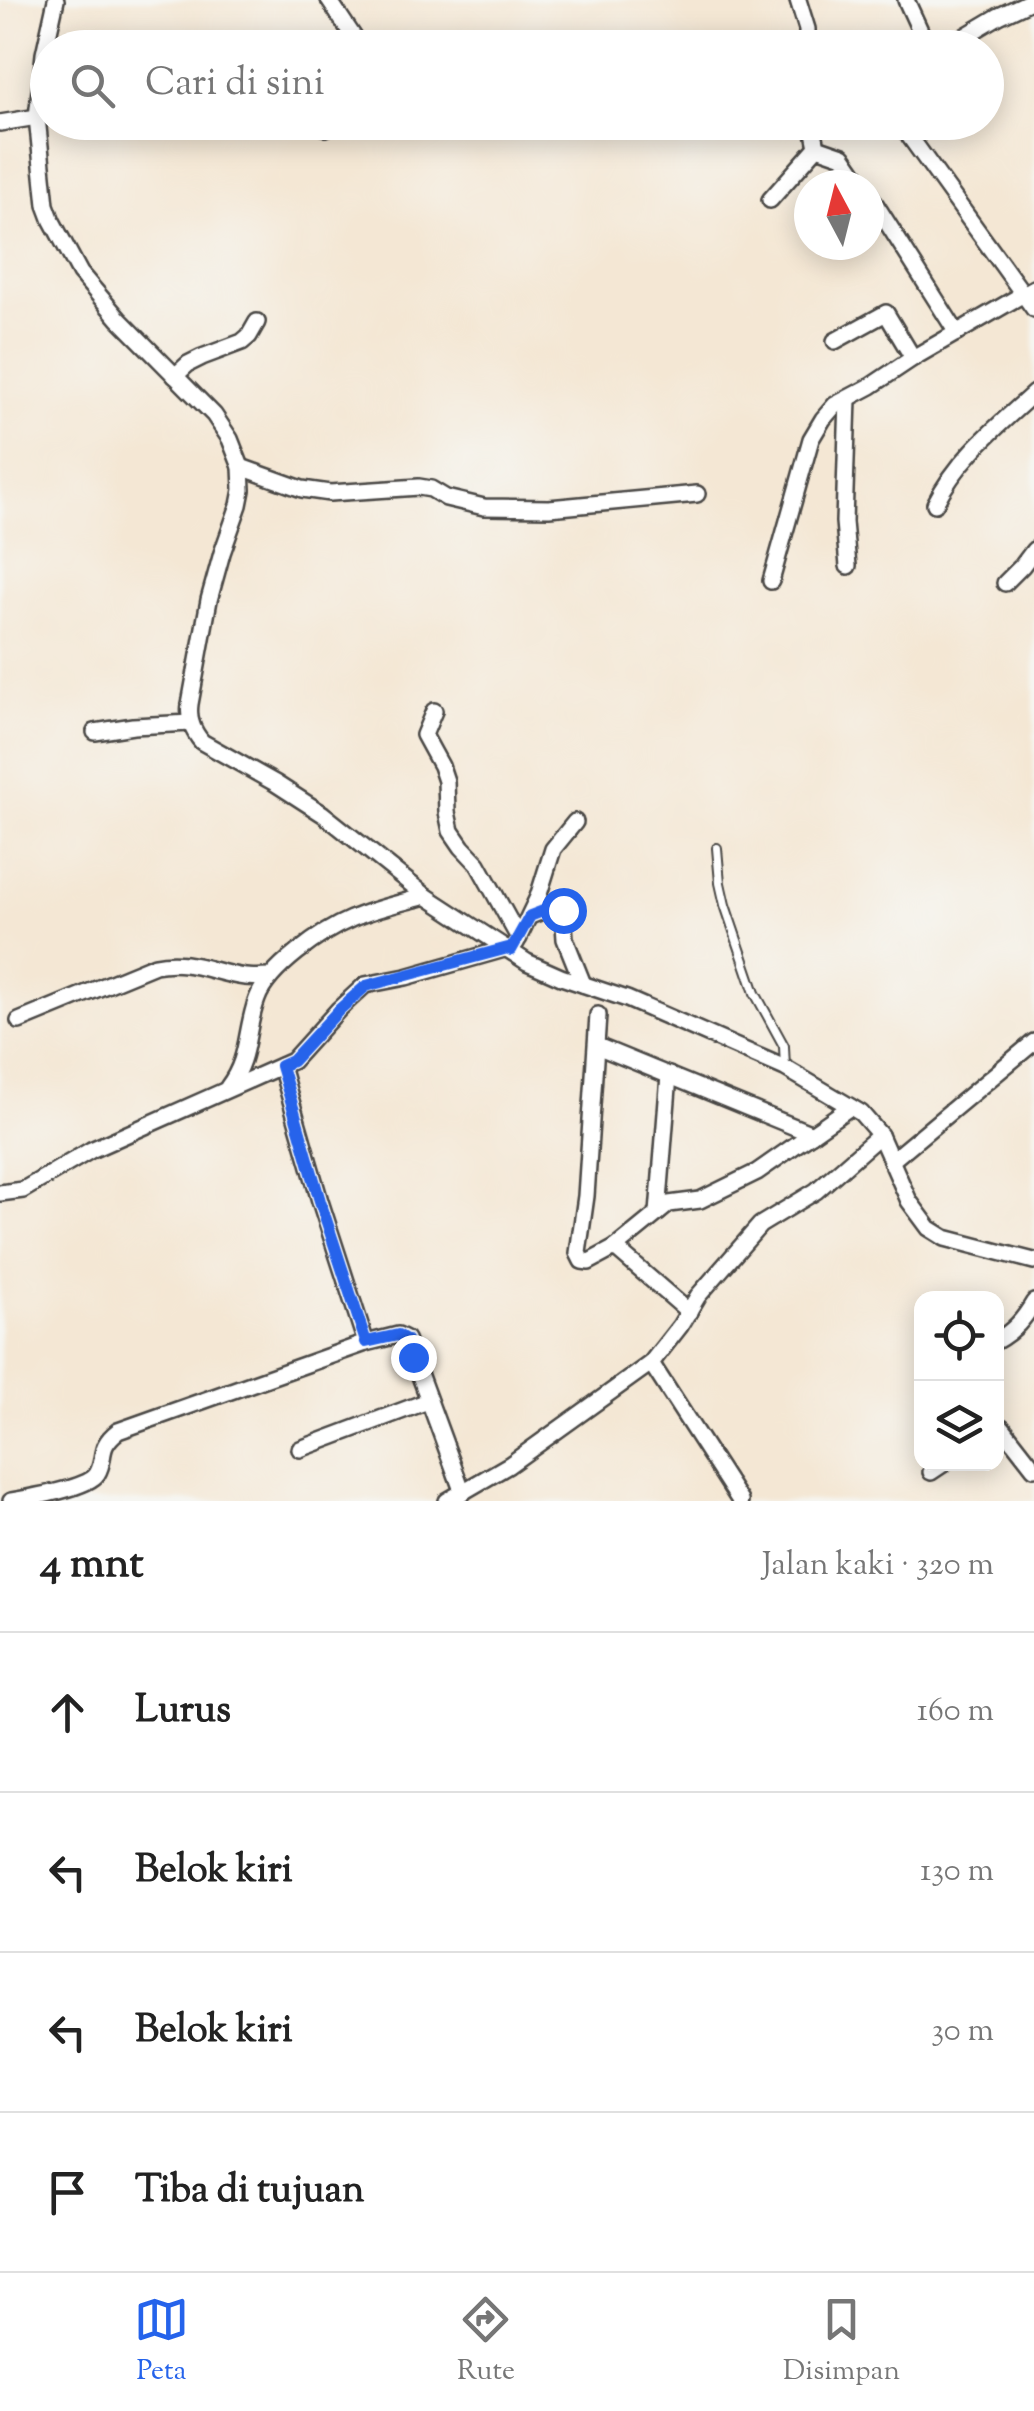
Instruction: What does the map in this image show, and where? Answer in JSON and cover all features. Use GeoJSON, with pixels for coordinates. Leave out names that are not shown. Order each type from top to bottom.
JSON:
{"type":"FeatureCollection","features":[{"type":"Feature","properties":{"kind":"street"},"geometry":{"type":"LineString","coordinates":[[49,30],[56,0]]}},
{"type":"Feature","properties":{"kind":"street"},"geometry":{"type":"LineString","coordinates":[[329,0],[349,30]]}},
{"type":"Feature","properties":{"kind":"street"},"geometry":{"type":"LineString","coordinates":[[798,0],[807,30]]}},
{"type":"Feature","properties":{"kind":"street"},"geometry":{"type":"LineString","coordinates":[[906,0],[920,30]]}},
{"type":"Feature","properties":{"kind":"street"},"geometry":{"type":"LineString","coordinates":[[993,0],[999,16]]}},
{"type":"Feature","properties":{"kind":"street"},"geometry":{"type":"LineString","coordinates":[[975,30],[1032,0]]}},
{"type":"Feature","properties":{"kind":"street"},"geometry":{"type":"LineString","coordinates":[[0,122],[30,118]]}},
{"type":"Feature","properties":{"kind":"street"},"geometry":{"type":"LineString","coordinates":[[39,140],[46,205],[80,274],[222,426],[241,467],[239,506],[206,617],[190,704],[194,732],[202,742],[323,814],[426,896],[482,934],[513,946]]}},
{"type":"Feature","properties":{"kind":"street"},"geometry":{"type":"LineString","coordinates":[[816,140],[817,147]]}},
{"type":"Feature","properties":{"kind":"street"},"geometry":{"type":"LineString","coordinates":[[770,581],[811,440],[823,419],[836,405],[913,358],[1031,297],[913,140]]}},
{"type":"Feature","properties":{"kind":"street"},"geometry":{"type":"LineString","coordinates":[[817,147],[843,156],[853,170]]}},
{"type":"Feature","properties":{"kind":"street"},"geometry":{"type":"LineString","coordinates":[[770,200],[817,147]]}},
{"type":"Feature","properties":{"kind":"street"},"geometry":{"type":"LineString","coordinates":[[884,217],[958,333]]}},
{"type":"Feature","properties":{"kind":"street"},"geometry":{"type":"LineString","coordinates":[[835,342],[886,312],[913,358]]}},
{"type":"Feature","properties":{"kind":"street"},"geometry":{"type":"LineString","coordinates":[[176,376],[188,364],[242,342],[257,322]]}},
{"type":"Feature","properties":{"kind":"street"},"geometry":{"type":"LineString","coordinates":[[935,504],[959,464],[1034,393]]}},
{"type":"Feature","properties":{"kind":"street"},"geometry":{"type":"LineString","coordinates":[[848,399],[844,522],[848,566]]}},
{"type":"Feature","properties":{"kind":"street"},"geometry":{"type":"LineString","coordinates":[[241,467],[302,489],[330,493],[419,487],[484,507],[549,508],[697,494]]}},
{"type":"Feature","properties":{"kind":"street"},"geometry":{"type":"LineString","coordinates":[[1005,582],[1034,550]]}},
{"type":"Feature","properties":{"kind":"street"},"geometry":{"type":"LineString","coordinates":[[434,711],[424,734],[446,782],[451,831],[478,864],[513,946],[527,962],[561,978],[627,999],[785,1068],[861,1112],[880,1135],[922,1222],[937,1234],[1034,1261]]}},
{"type":"Feature","properties":{"kind":"street"},"geometry":{"type":"LineString","coordinates":[[95,732],[191,723]]}},
{"type":"Feature","properties":{"kind":"street"},"geometry":{"type":"LineString","coordinates":[[0,1192],[23,1190],[91,1150],[292,1061],[366,986],[513,946],[530,916],[552,849],[575,822]]}},
{"type":"Feature","properties":{"kind":"street"},"geometry":{"type":"LineString","coordinates":[[225,1090],[238,1074],[247,1049],[252,1013],[270,977],[318,938],[350,919],[426,896]]}},
{"type":"Feature","properties":{"kind":"street"},"geometry":{"type":"LineString","coordinates":[[530,916],[556,906],[563,910],[565,939],[582,984]]}},
{"type":"Feature","properties":{"kind":"street"},"geometry":{"type":"LineString","coordinates":[[19,1021],[168,962],[246,977],[270,977]]}},
{"type":"Feature","properties":{"kind":"street"},"geometry":{"type":"LineString","coordinates":[[598,1015],[579,1258],[588,1262],[615,1248],[670,1204],[700,1200],[757,1172],[850,1107]]}},
{"type":"Feature","properties":{"kind":"street"},"geometry":{"type":"LineString","coordinates":[[891,1161],[1034,1042]]}},
{"type":"Feature","properties":{"kind":"street"},"geometry":{"type":"LineString","coordinates":[[597,1046],[812,1134]]}},
{"type":"Feature","properties":{"kind":"street"},"geometry":{"type":"LineString","coordinates":[[281,1066],[366,1342]]}},
{"type":"Feature","properties":{"kind":"street"},"geometry":{"type":"LineString","coordinates":[[658,1213],[670,1074]]}},
{"type":"Feature","properties":{"kind":"street"},"geometry":{"type":"LineString","coordinates":[[447,1501],[510,1465],[651,1363],[698,1296],[760,1225],[816,1191],[880,1135]]}},
{"type":"Feature","properties":{"kind":"street"},"geometry":{"type":"LineString","coordinates":[[615,1248],[689,1312]]}},
{"type":"Feature","properties":{"kind":"street"},"geometry":{"type":"LineString","coordinates":[[1004,1336],[1023,1320],[1034,1302]]}},
{"type":"Feature","properties":{"kind":"street"},"geometry":{"type":"LineString","coordinates":[[11,1501],[92,1479],[98,1473],[108,1438],[118,1432],[366,1342],[398,1335],[406,1340],[463,1493]]}},
{"type":"Feature","properties":{"kind":"street"},"geometry":{"type":"LineString","coordinates":[[651,1363],[740,1501]]}},
{"type":"Feature","properties":{"kind":"street"},"geometry":{"type":"LineString","coordinates":[[300,1449],[428,1402]]}},
{"type":"Feature","properties":{"kind":"street"},"geometry":{"type":"LineString","coordinates":[[1004,1430],[1034,1468]]}},
{"type":"Feature","properties":{"kind":"lane"},"geometry":{"type":"LineString","coordinates":[[717,848],[725,905],[755,993],[784,1046],[785,1068]]}},
{"type":"Feature","properties":{"kind":"route"},"geometry":{"type":"LineString","coordinates":[[413,1357],[406,1340],[398,1335],[366,1342],[281,1066],[292,1061],[366,986],[511,950],[530,916],[556,906],[563,910]]}}]}
